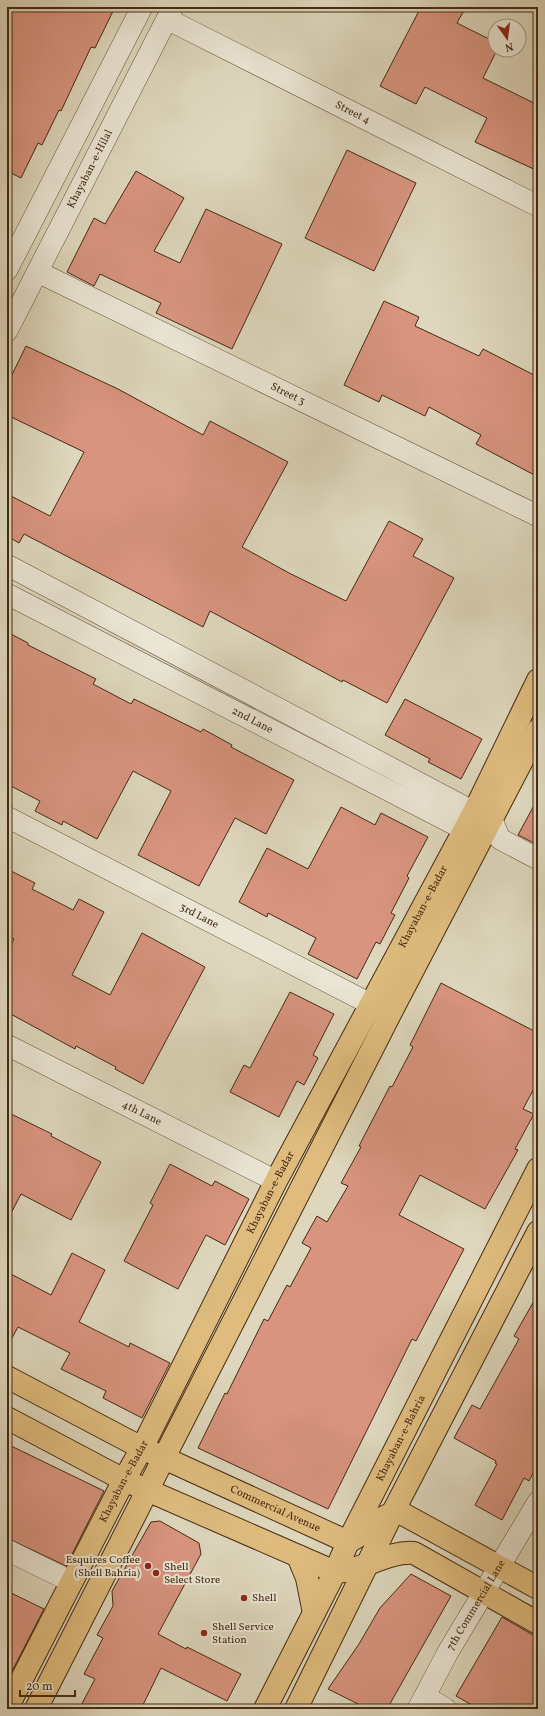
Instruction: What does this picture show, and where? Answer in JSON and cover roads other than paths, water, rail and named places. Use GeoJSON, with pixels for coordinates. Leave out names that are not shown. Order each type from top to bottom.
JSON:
{"type":"FeatureCollection","features":[{"type":"Feature","properties":{"kind":"main road","name":"Khayaban-e-Badar"},"geometry":{"type":"LineString","coordinates":[[36,1709],[390,1014],[482,828],[538,680]]}},
{"type":"Feature","properties":{"kind":"main road","name":"Khayaban-e-Badar"},"geometry":{"type":"LineString","coordinates":[[9,1707],[124,1480],[142,1448],[276,1181],[371,1005],[482,828],[538,730]]}},
{"type":"Feature","properties":{"kind":"main road","name":"Khayaban-e-Bahria"},"geometry":{"type":"LineString","coordinates":[[265,1709],[336,1572],[348,1542],[538,1169]]}},
{"type":"Feature","properties":{"kind":"main road"},"geometry":{"type":"LineString","coordinates":[[296,1709],[369,1564],[393,1512],[536,1235],[509,1226]]}},
{"type":"Feature","properties":{"kind":"main road","name":"Commercial Avenue"},"geometry":{"type":"LineString","coordinates":[[7,1377],[142,1448],[348,1542]]}},
{"type":"Feature","properties":{"kind":"main road"},"geometry":{"type":"LineString","coordinates":[[7,1418],[124,1480],[336,1572],[355,1570],[391,1555],[414,1553],[538,1623]]}},
{"type":"Feature","properties":{"kind":"main road"},"geometry":{"type":"LineString","coordinates":[[348,1542],[358,1537],[393,1512],[406,1514],[538,1588]]}},
{"type":"Feature","properties":{"kind":"main road"},"geometry":{"type":"LineString","coordinates":[[298,1556],[309,1586],[314,1613]]}},
{"type":"Feature","properties":{"kind":"street"},"geometry":{"type":"LineString","coordinates":[[7,270],[142,7]]}},
{"type":"Feature","properties":{"kind":"street","name":"Khayaban-e-Hilal"},"geometry":{"type":"LineString","coordinates":[[7,331],[170,13]]}},
{"type":"Feature","properties":{"kind":"street","name":"Street 4"},"geometry":{"type":"LineString","coordinates":[[170,13],[538,206]]}},
{"type":"Feature","properties":{"kind":"street"},"geometry":{"type":"LineString","coordinates":[[128,36],[152,48]]}},
{"type":"Feature","properties":{"kind":"street","name":"Street 3"},"geometry":{"type":"LineString","coordinates":[[38,272],[538,516]]}},
{"type":"Feature","properties":{"kind":"street"},"geometry":{"type":"LineString","coordinates":[[7,564],[538,859]]}},
{"type":"Feature","properties":{"kind":"street","name":"2nd Lane"},"geometry":{"type":"LineString","coordinates":[[7,594],[482,828]]}},
{"type":"Feature","properties":{"kind":"street","name":"3rd Lane"},"geometry":{"type":"LineString","coordinates":[[7,817],[390,1014]]}},
{"type":"Feature","properties":{"kind":"street","name":"4th Lane"},"geometry":{"type":"LineString","coordinates":[[7,1045],[276,1181]]}},
{"type":"Feature","properties":{"kind":"street","name":"7th Commercial Lane"},"geometry":{"type":"LineString","coordinates":[[421,1703],[448,1652],[538,1502]]}},
{"type":"Feature","properties":{"kind":"street"},"geometry":{"type":"LineString","coordinates":[[7,1550],[72,1582]]}},
{"type":"Feature","properties":{"kind":"street"},"geometry":{"type":"LineString","coordinates":[[421,1703],[446,1709]]}},
{"type":"Feature","properties":{"kind":"place","name":"Esquires Coffee (Shell Bahria)"},"geometry":{"type":"Point","coordinates":[148,1566]}},
{"type":"Feature","properties":{"kind":"place","name":"Shell Select Store"},"geometry":{"type":"Point","coordinates":[156,1573]}},
{"type":"Feature","properties":{"kind":"place","name":"Shell"},"geometry":{"type":"Point","coordinates":[244,1598]}},
{"type":"Feature","properties":{"kind":"place","name":"Shell Service Station"},"geometry":{"type":"Point","coordinates":[204,1633]}}]}
